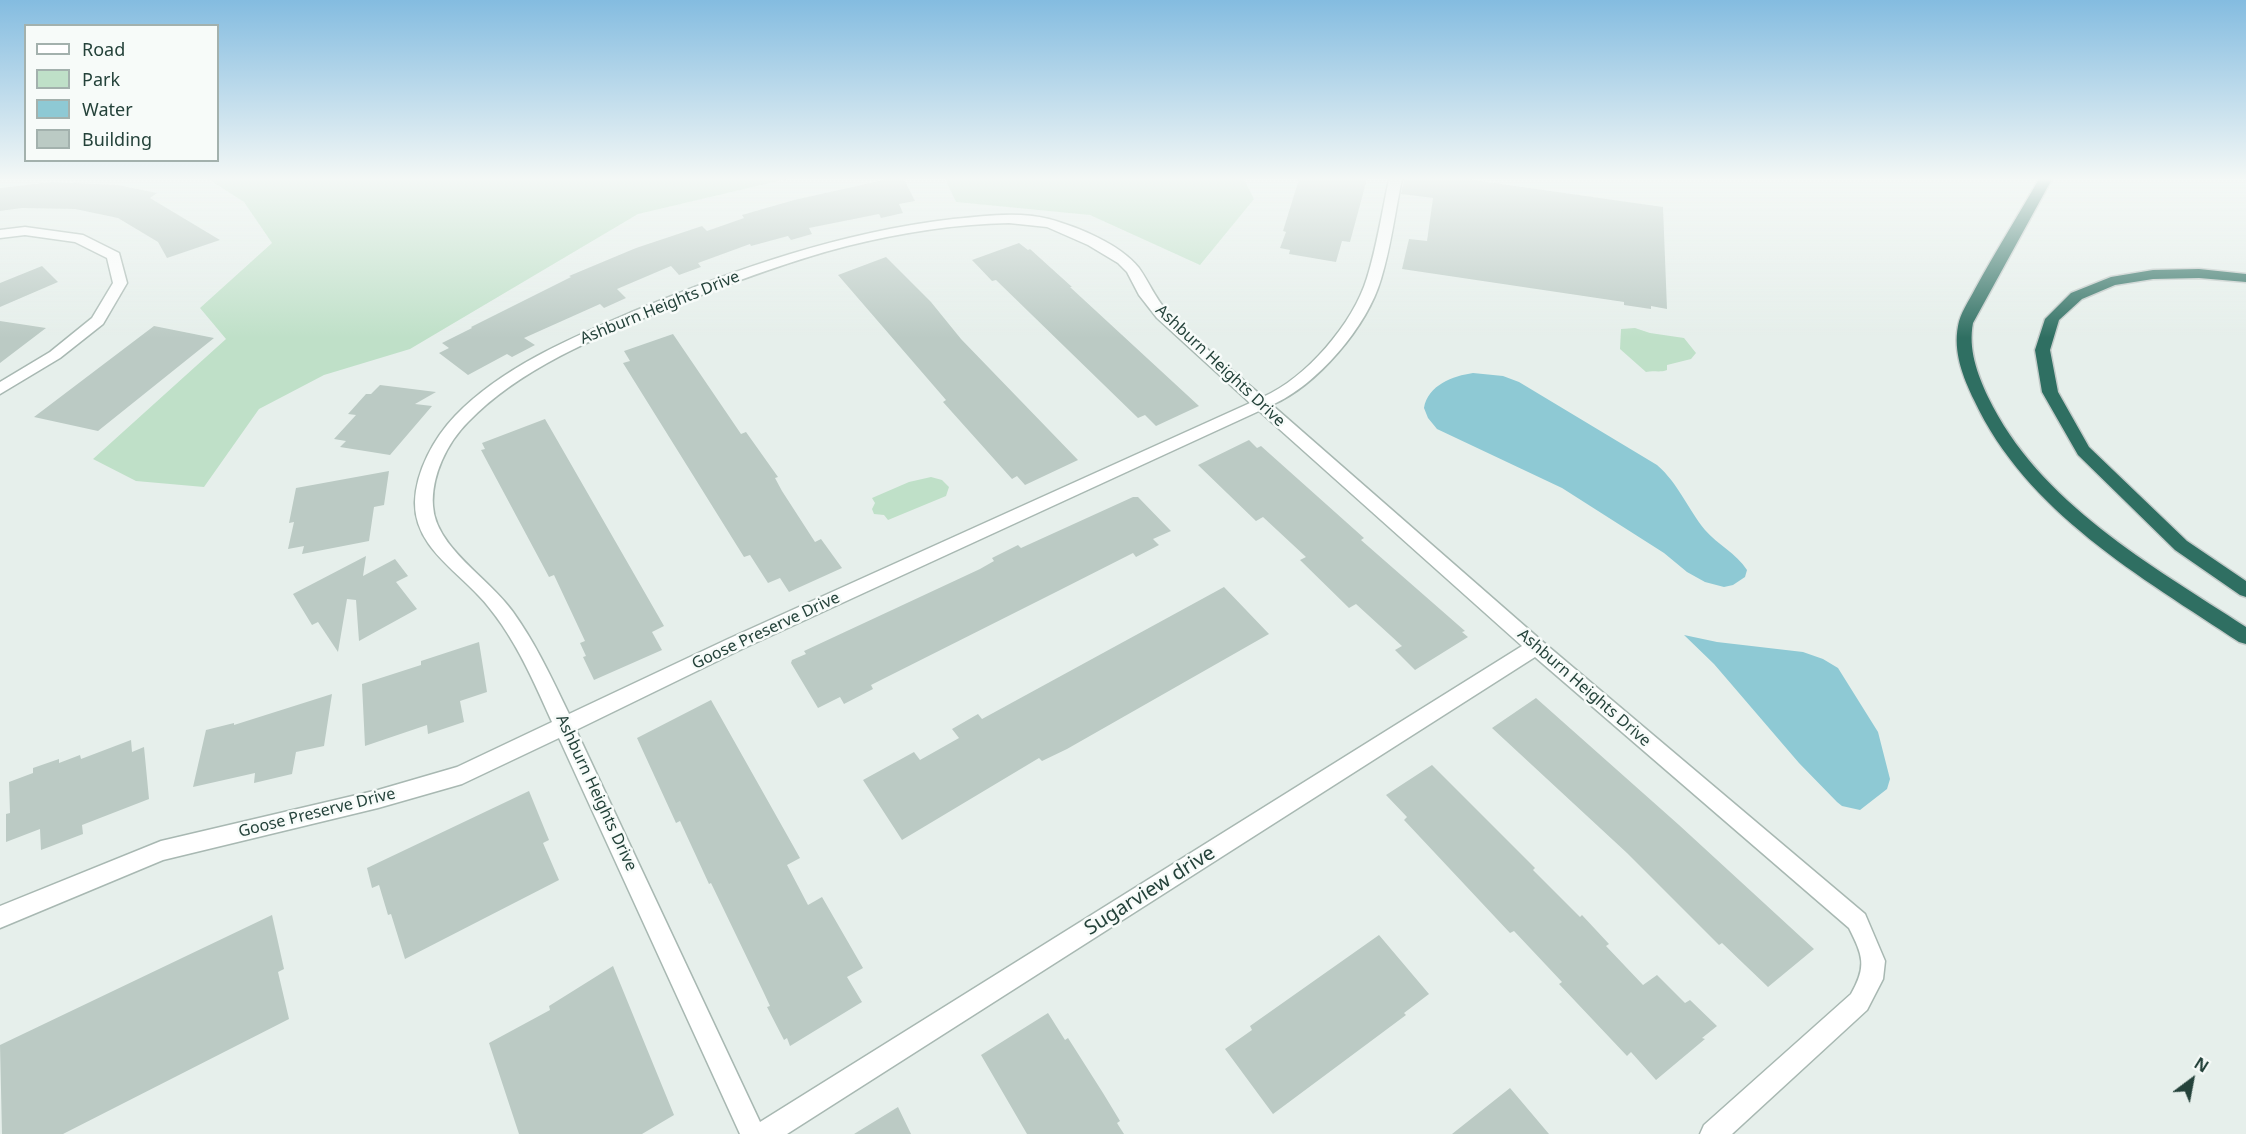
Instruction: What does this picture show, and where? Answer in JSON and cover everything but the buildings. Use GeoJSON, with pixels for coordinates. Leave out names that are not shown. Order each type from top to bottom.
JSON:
{"type":"FeatureCollection","features":[{"type":"Feature","properties":{"kind":"highway"},"geometry":{"type":"LineString","coordinates":[[2015,232],[1965,325],[1965,357],[1981,405],[2006,446],[2053,497],[2127,557],[2246,637]]}},
{"type":"Feature","properties":{"kind":"highway"},"geometry":{"type":"LineString","coordinates":[[2246,278],[2190,273],[2154,274],[2108,282],[2083,292],[2064,305],[2050,322],[2042,352],[2042,363],[2047,387],[2060,413],[2079,445],[2105,474],[2188,550],[2246,590]]}},
{"type":"Feature","properties":{"kind":"street"},"geometry":{"type":"LineString","coordinates":[[0,234],[17,232]]}},
{"type":"Feature","properties":{"kind":"street"},"geometry":{"type":"LineString","coordinates":[[0,389],[55,355],[98,321],[120,283],[114,256],[78,238],[32,232]]}},
{"type":"Feature","properties":{"kind":"street","name":"Ashburn Heights Drive"},"geometry":{"type":"LineString","coordinates":[[753,1134],[529,650],[493,598],[438,546],[425,517],[424,493],[436,457],[460,420],[499,387],[553,354],[602,330],[720,281],[840,244],[898,232]]}},
{"type":"Feature","properties":{"kind":"street","name":"Ashburn Heights Drive"},"geometry":{"type":"LineString","coordinates":[[1070,232],[1091,241],[1130,266],[1149,300],[1187,339],[1260,405],[1536,647],[1857,921],[1875,956],[1871,983],[1856,1006],[1713,1134]]}},
{"type":"Feature","properties":{"kind":"street","name":"Goose Preserve Drive"},"geometry":{"type":"LineString","coordinates":[[0,917],[161,851],[378,799],[462,775],[735,644],[1286,393],[1326,357],[1362,308],[1374,279],[1384,232]]}},
{"type":"Feature","properties":{"kind":"street","name":"Sugarview drive"},"geometry":{"type":"LineString","coordinates":[[764,1134],[1536,647]]}},
{"type":"Feature","properties":{"kind":"green space"},"geometry":{"type":"Polygon","coordinates":[[[264,232],[608,232],[410,349],[324,375],[259,409],[204,487],[136,481],[93,459],[226,339],[200,308],[272,243],[264,232]]]}},
{"type":"Feature","properties":{"kind":"green space"},"geometry":{"type":"Polygon","coordinates":[[[1127,232],[1227,232],[1200,265],[1127,232]]]}},
{"type":"Feature","properties":{"kind":"green space"},"geometry":{"type":"Polygon","coordinates":[[[1635,328],[1650,333],[1684,338],[1696,353],[1691,359],[1667,365],[1667,370],[1646,372],[1620,349],[1621,329],[1635,328]]]}},
{"type":"Feature","properties":{"kind":"green space"},"geometry":{"type":"Polygon","coordinates":[[[931,477],[942,480],[949,487],[946,496],[888,520],[884,515],[874,514],[872,509],[875,503],[872,498],[909,482],[931,477]]]}},
{"type":"Feature","properties":{"kind":"water"},"geometry":{"type":"Polygon","coordinates":[[[1473,373],[1503,376],[1519,382],[1657,465],[1677,488],[1705,530],[1743,564],[1747,570],[1745,577],[1733,585],[1724,587],[1705,582],[1562,488],[1437,429],[1428,418],[1424,408],[1426,400],[1442,383],[1457,376],[1473,373]]]}},
{"type":"Feature","properties":{"kind":"water"},"geometry":{"type":"Polygon","coordinates":[[[1684,635],[1717,642],[1803,652],[1823,659],[1838,668],[1878,732],[1890,779],[1887,789],[1860,810],[1842,806],[1799,763],[1714,664],[1684,635]]]}}]}
